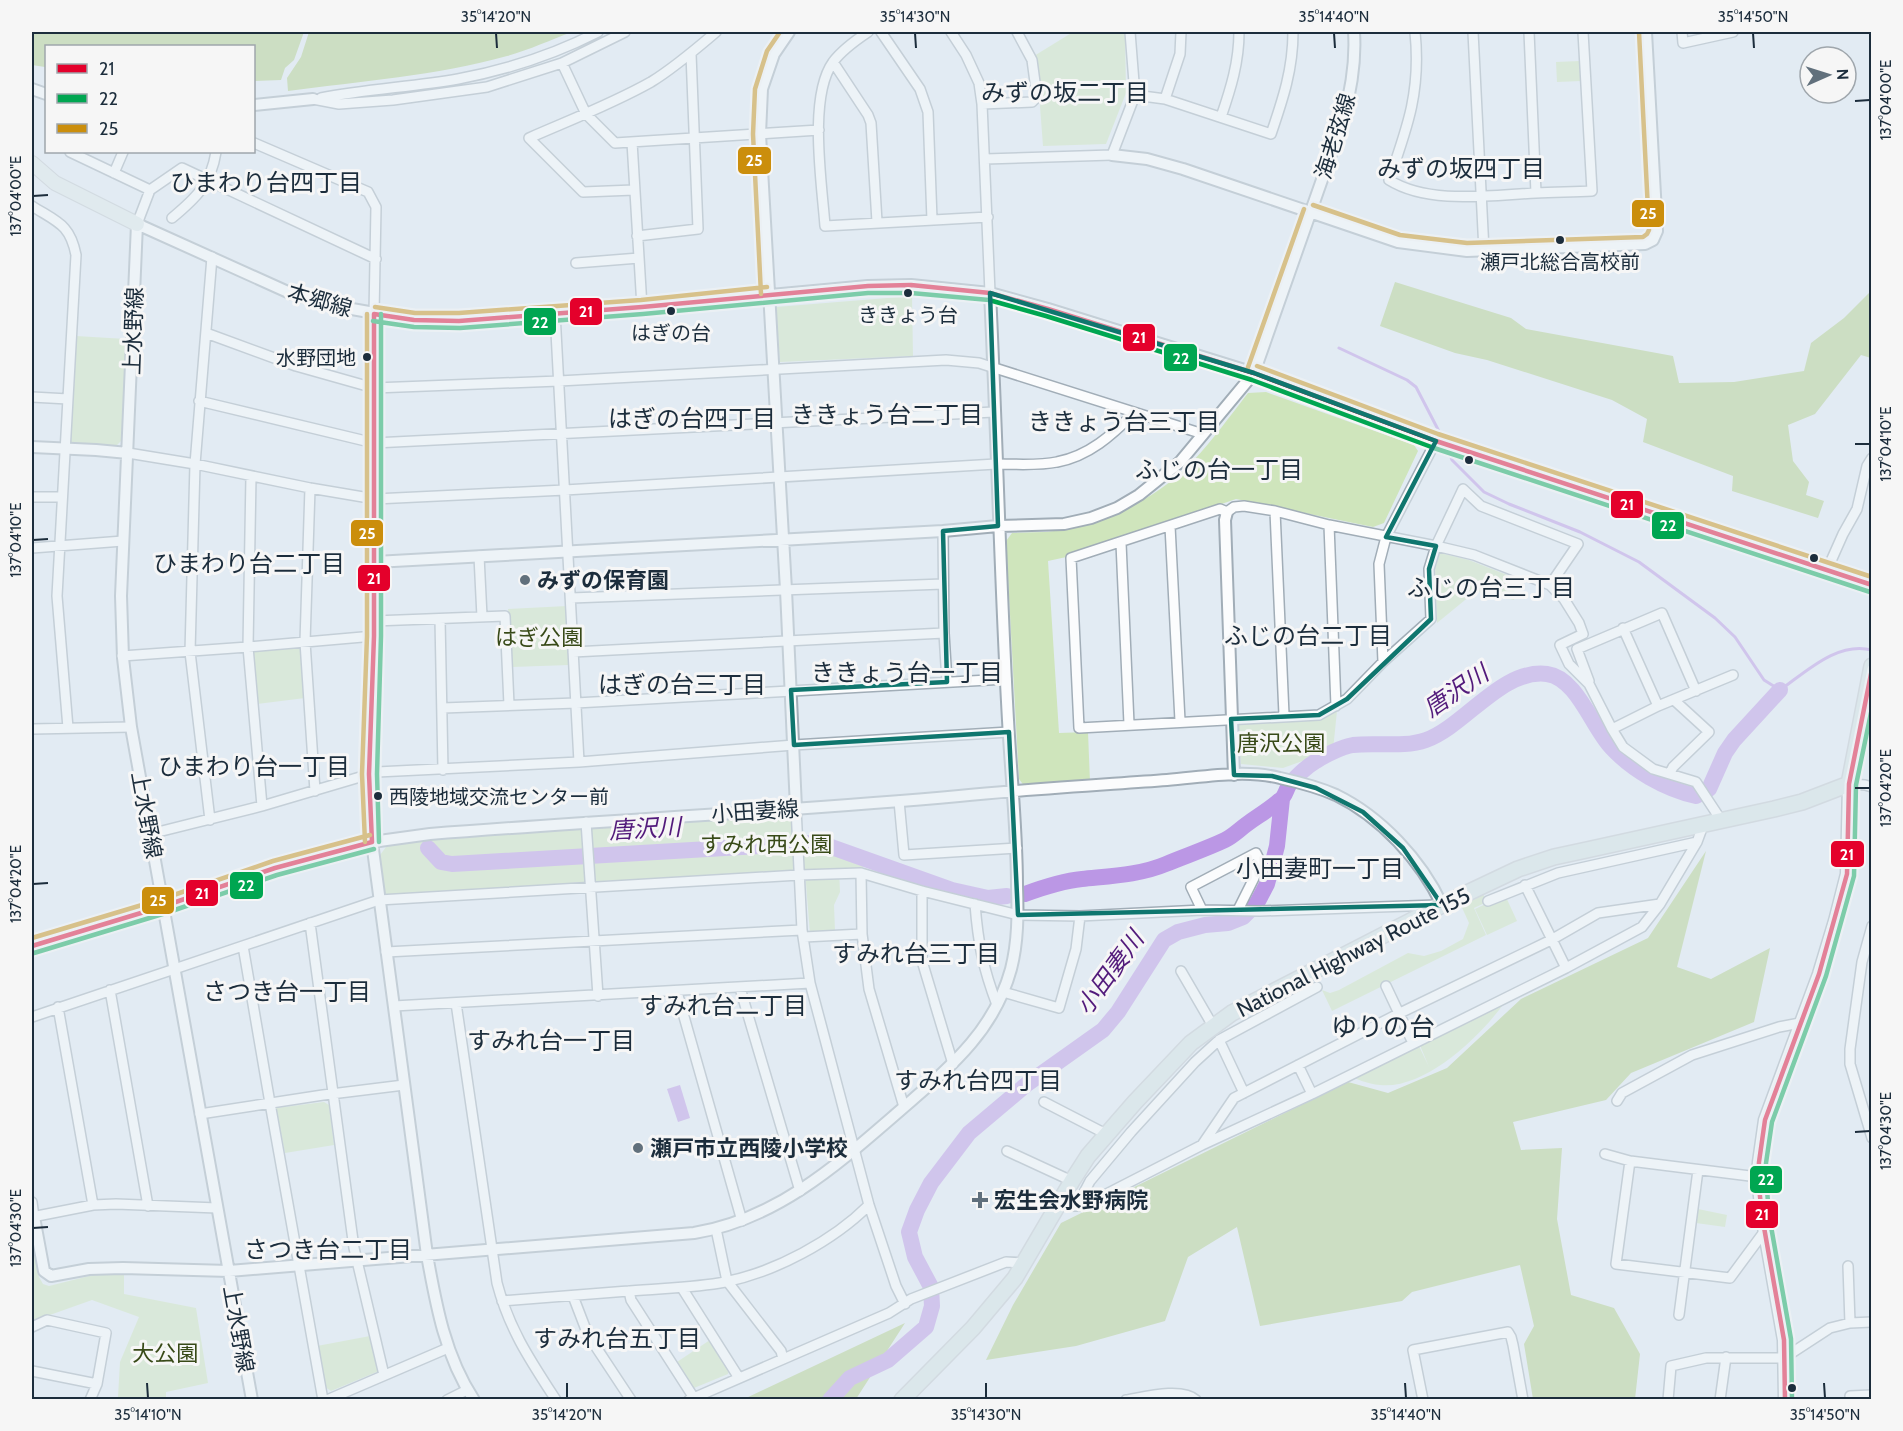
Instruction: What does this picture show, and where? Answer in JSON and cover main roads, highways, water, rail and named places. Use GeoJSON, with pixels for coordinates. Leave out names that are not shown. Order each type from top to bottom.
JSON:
{"type":"FeatureCollection","features":[{"type":"Feature","properties":{"kind":"highway"},"geometry":{"type":"LineString","coordinates":[[1849,784],[1872,666]]}},
{"type":"Feature","properties":{"kind":"highway","name":"National Highway Route 155"},"geometry":{"type":"LineString","coordinates":[[902,1400],[973,1328],[1015,1278],[1072,1181],[1106,1134],[1191,1043],[1216,1033],[1248,1005],[1442,905],[1496,879],[1554,857],[1774,809],[1849,784]]}},
{"type":"Feature","properties":{"kind":"main road"},"geometry":{"type":"LineString","coordinates":[[32,163],[55,183],[137,224]]}},
{"type":"Feature","properties":{"kind":"main road"},"geometry":{"type":"LineString","coordinates":[[1785,1400],[1784,1340],[1764,1232],[1758,1177],[1765,1120],[1829,944],[1847,874],[1849,784]]}},
{"type":"Feature","properties":{"kind":"waterway"},"geometry":{"type":"LineString","coordinates":[[1339,348],[1407,380],[1416,387],[1444,441]]}},
{"type":"Feature","properties":{"kind":"waterway"},"geometry":{"type":"LineString","coordinates":[[1447,447],[1452,460],[1484,492],[1580,532],[1639,562],[1715,618],[1735,637],[1764,680],[1780,690],[1811,667],[1834,654],[1859,648],[1872,650]]}},
{"type":"Feature","properties":{"kind":"waterway","name":"唐沢川"},"geometry":{"type":"LineString","coordinates":[[1025,894],[1067,881],[1146,871],[1218,843],[1231,837],[1276,803],[1298,775],[1324,756],[1353,745],[1408,744],[1426,740],[1441,733],[1499,689],[1530,675],[1547,674],[1558,677],[1567,684],[1583,704],[1604,738],[1619,755],[1639,771],[1661,783],[1696,796],[1709,789],[1725,753],[1734,740],[1780,690]]}},
{"type":"Feature","properties":{"kind":"waterway","name":"小田妻川"},"geometry":{"type":"LineString","coordinates":[[830,1400],[850,1378],[888,1360],[926,1327],[932,1306],[931,1287],[915,1257],[909,1232],[931,1183],[969,1133],[1027,1084],[1103,1030],[1118,1012],[1164,940],[1178,932],[1205,925],[1228,923],[1243,917],[1257,903],[1267,884],[1277,846],[1282,799]]}},
{"type":"Feature","properties":{"kind":"waterway","name":"唐沢川"},"geometry":{"type":"LineString","coordinates":[[428,848],[441,862],[452,864],[812,843],[823,844],[952,890],[988,898],[1007,896]]}},
{"type":"Feature","properties":{"kind":"place","name":"瀬戸北総合高校前"},"geometry":{"type":"Point","coordinates":[1560,240]}},
{"type":"Feature","properties":{"kind":"place","name":"ききょう台"},"geometry":{"type":"Point","coordinates":[908,293]}},
{"type":"Feature","properties":{"kind":"place","name":"はぎの台"},"geometry":{"type":"Point","coordinates":[671,311]}},
{"type":"Feature","properties":{"kind":"place","name":"水野団地"},"geometry":{"type":"Point","coordinates":[367,357]}},
{"type":"Feature","properties":{"kind":"place","name":"みずの保育園"},"geometry":{"type":"Point","coordinates":[525,580]}},
{"type":"Feature","properties":{"kind":"place","name":"西陵地域交流センター前"},"geometry":{"type":"Point","coordinates":[378,796]}},
{"type":"Feature","properties":{"kind":"place","name":"瀬戸市立西陵小学校"},"geometry":{"type":"Point","coordinates":[638,1148]}},
{"type":"Feature","properties":{"kind":"place","name":"宏生会水野病院"},"geometry":{"type":"Point","coordinates":[980,1200]}},
{"type":"Feature","properties":{"kind":"district","name":"みずの坂二丁目"},"geometry":{"type":"Point","coordinates":[1065,93]}},
{"type":"Feature","properties":{"kind":"district","name":"みずの坂四丁目"},"geometry":{"type":"Point","coordinates":[1461,169]}},
{"type":"Feature","properties":{"kind":"district","name":"ひまわり台四丁目"},"geometry":{"type":"Point","coordinates":[266,183]}},
{"type":"Feature","properties":{"kind":"district","name":"ききょう台二丁目"},"geometry":{"type":"Point","coordinates":[887,415]}},
{"type":"Feature","properties":{"kind":"district","name":"はぎの台四丁目"},"geometry":{"type":"Point","coordinates":[692,419]}},
{"type":"Feature","properties":{"kind":"district","name":"ききょう台三丁目"},"geometry":{"type":"Point","coordinates":[1124,422]}},
{"type":"Feature","properties":{"kind":"district","name":"ふじの台一丁目"},"geometry":{"type":"Point","coordinates":[1219,470]}},
{"type":"Feature","properties":{"kind":"district","name":"ひまわり台二丁目"},"geometry":{"type":"Point","coordinates":[249,564]}},
{"type":"Feature","properties":{"kind":"district","name":"ふじの台三丁目"},"geometry":{"type":"Point","coordinates":[1491,588]}},
{"type":"Feature","properties":{"kind":"district","name":"ふじの台二丁目"},"geometry":{"type":"Point","coordinates":[1308,636]}},
{"type":"Feature","properties":{"kind":"district","name":"ききょう台一丁目"},"geometry":{"type":"Point","coordinates":[907,673]}},
{"type":"Feature","properties":{"kind":"district","name":"はぎの台三丁目"},"geometry":{"type":"Point","coordinates":[682,685]}},
{"type":"Feature","properties":{"kind":"district","name":"ひまわり台一丁目"},"geometry":{"type":"Point","coordinates":[254,767]}},
{"type":"Feature","properties":{"kind":"district","name":"小田妻町一丁目"},"geometry":{"type":"Point","coordinates":[1320,869]}},
{"type":"Feature","properties":{"kind":"district","name":"すみれ台三丁目"},"geometry":{"type":"Point","coordinates":[916,954]}},
{"type":"Feature","properties":{"kind":"district","name":"さつき台一丁目"},"geometry":{"type":"Point","coordinates":[287,992]}},
{"type":"Feature","properties":{"kind":"district","name":"すみれ台二丁目"},"geometry":{"type":"Point","coordinates":[723,1006]}},
{"type":"Feature","properties":{"kind":"district","name":"ゆりの台"},"geometry":{"type":"Point","coordinates":[1383,1027]}},
{"type":"Feature","properties":{"kind":"district","name":"すみれ台一丁目"},"geometry":{"type":"Point","coordinates":[551,1041]}},
{"type":"Feature","properties":{"kind":"district","name":"すみれ台四丁目"},"geometry":{"type":"Point","coordinates":[978,1081]}},
{"type":"Feature","properties":{"kind":"district","name":"さつき台二丁目"},"geometry":{"type":"Point","coordinates":[328,1250]}},
{"type":"Feature","properties":{"kind":"district","name":"すみれ台五丁目"},"geometry":{"type":"Point","coordinates":[617,1339]}},
{"type":"Feature","properties":{"kind":"park label","name":"はぎ公園"},"geometry":{"type":"Point","coordinates":[539,637]}},
{"type":"Feature","properties":{"kind":"park label","name":"唐沢公園"},"geometry":{"type":"Point","coordinates":[1281,743]}},
{"type":"Feature","properties":{"kind":"park label","name":"すみれ西公園"},"geometry":{"type":"Point","coordinates":[766,844]}},
{"type":"Feature","properties":{"kind":"park label","name":"大公園"},"geometry":{"type":"Point","coordinates":[165,1353]}}]}
